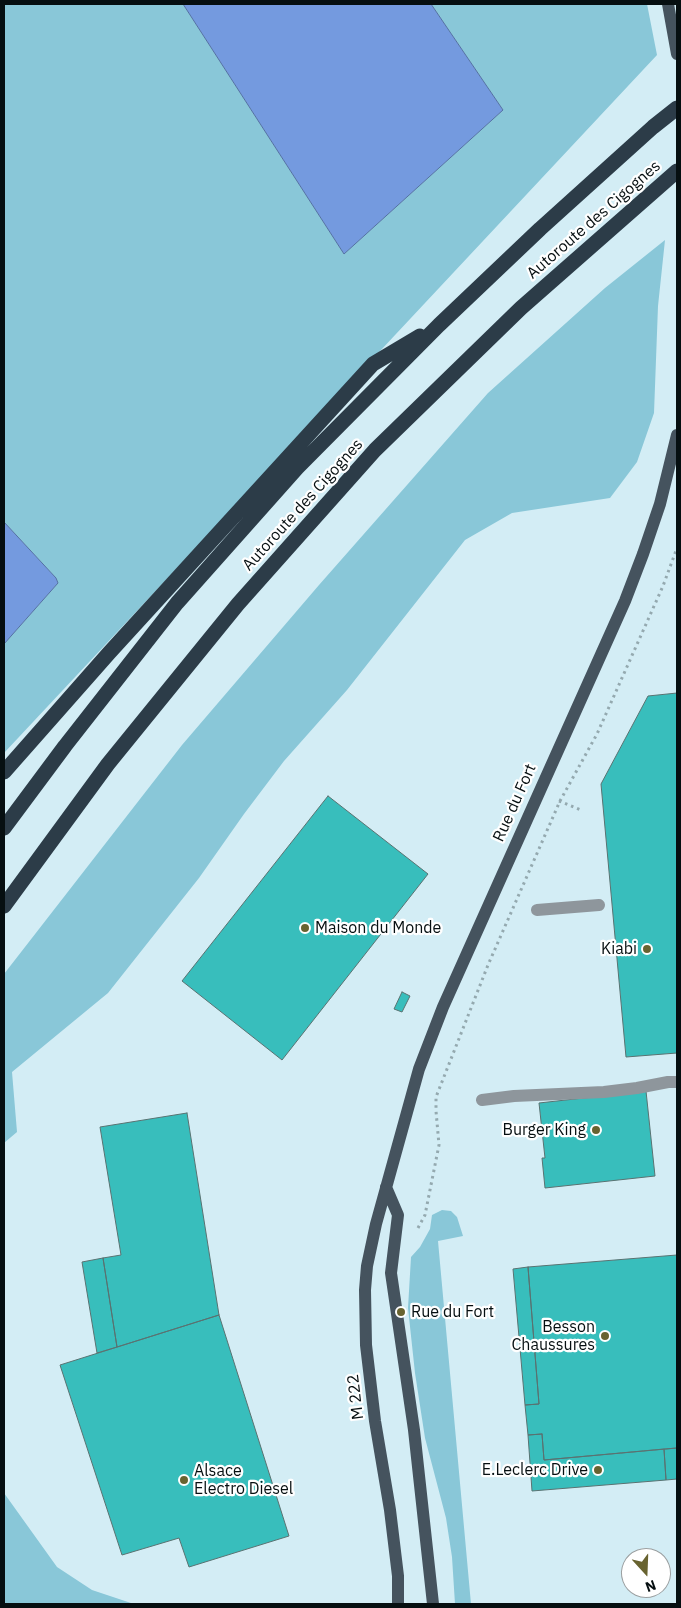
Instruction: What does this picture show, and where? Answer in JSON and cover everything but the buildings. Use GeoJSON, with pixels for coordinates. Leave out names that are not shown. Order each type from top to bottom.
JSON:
{"type":"FeatureCollection","features":[{"type":"Feature","properties":{"kind":"highway","name":"Autoroute des Cigognes"},"geometry":{"type":"LineString","coordinates":[[4,828],[65,746],[177,603],[297,468],[438,325],[653,127],[677,108]]}},
{"type":"Feature","properties":{"kind":"highway","name":"Autoroute des Cigognes"},"geometry":{"type":"LineString","coordinates":[[4,906],[108,764],[232,612],[375,450],[520,308],[677,171]]}},
{"type":"Feature","properties":{"kind":"highway"},"geometry":{"type":"LineString","coordinates":[[4,772],[373,364],[438,325]]}},
{"type":"Feature","properties":{"kind":"main road"},"geometry":{"type":"LineString","coordinates":[[668,4],[677,54]]}},
{"type":"Feature","properties":{"kind":"main road","name":"Rue du Fort"},"geometry":{"type":"LineString","coordinates":[[386,1187],[419,1070],[439,1016],[625,601],[660,504],[677,435]]}},
{"type":"Feature","properties":{"kind":"main road"},"geometry":{"type":"LineString","coordinates":[[386,1187],[398,1215],[391,1273],[414,1430],[433,1604]]}},
{"type":"Feature","properties":{"kind":"main road","name":"M 222"},"geometry":{"type":"LineString","coordinates":[[386,1187],[366,1266],[365,1317],[366,1345],[375,1421],[390,1510],[398,1576],[398,1604]]}},
{"type":"Feature","properties":{"kind":"lane"},"geometry":{"type":"LineString","coordinates":[[537,910],[599,905]]}},
{"type":"Feature","properties":{"kind":"lane"},"geometry":{"type":"LineString","coordinates":[[482,1100],[514,1096],[604,1092],[677,1082]]}},
{"type":"Feature","properties":{"kind":"path"},"geometry":{"type":"LineString","coordinates":[[425,1215],[439,1145],[436,1097],[488,965],[560,802],[597,734],[677,548]]}},
{"type":"Feature","properties":{"kind":"path"},"geometry":{"type":"LineString","coordinates":[[560,802],[582,810]]}},
{"type":"Feature","properties":{"kind":"shaded area"},"geometry":{"type":"Polygon","coordinates":[[[4,4],[183,4],[344,254],[503,110],[431,4],[647,4],[657,55],[4,753],[4,644],[58,583],[56,578],[4,522],[4,4]]]}},
{"type":"Feature","properties":{"kind":"shaded area"},"geometry":{"type":"Polygon","coordinates":[[[665,240],[658,306],[654,413],[637,462],[610,498],[512,513],[465,540],[347,690],[284,761],[199,878],[108,993],[12,1072],[17,1132],[4,1143],[4,974],[182,745],[319,585],[488,393],[605,288],[665,240]]]}},
{"type":"Feature","properties":{"kind":"shaded area"},"geometry":{"type":"Polygon","coordinates":[[[442,1210],[451,1211],[457,1217],[463,1236],[438,1241],[471,1604],[455,1604],[452,1557],[446,1518],[425,1438],[408,1308],[411,1257],[420,1247],[430,1229],[432,1215],[442,1210]]]}},
{"type":"Feature","properties":{"kind":"shaded area"},"geometry":{"type":"Polygon","coordinates":[[[4,1493],[57,1567],[92,1590],[134,1604],[4,1604],[4,1493]]]}},
{"type":"Feature","properties":{"kind":"water"},"geometry":{"type":"Polygon","coordinates":[[[183,4],[431,4],[503,110],[344,254],[183,4]]]}},
{"type":"Feature","properties":{"kind":"water"},"geometry":{"type":"Polygon","coordinates":[[[4,522],[56,578],[58,583],[4,644],[4,522]]]}},
{"type":"Feature","properties":{"kind":"place","name":"Maison du Monde"},"geometry":{"type":"Point","coordinates":[305,928]}},
{"type":"Feature","properties":{"kind":"place","name":"Kiabi"},"geometry":{"type":"Point","coordinates":[647,949]}},
{"type":"Feature","properties":{"kind":"place","name":"Burger King"},"geometry":{"type":"Point","coordinates":[596,1130]}},
{"type":"Feature","properties":{"kind":"place","name":"Rue du Fort"},"geometry":{"type":"Point","coordinates":[401,1312]}},
{"type":"Feature","properties":{"kind":"place","name":"Besson Chaussures"},"geometry":{"type":"Point","coordinates":[605,1336]}},
{"type":"Feature","properties":{"kind":"place","name":"E.Leclerc Drive"},"geometry":{"type":"Point","coordinates":[598,1470]}},
{"type":"Feature","properties":{"kind":"place","name":"Alsace Electro Diesel"},"geometry":{"type":"Point","coordinates":[184,1480]}}]}
